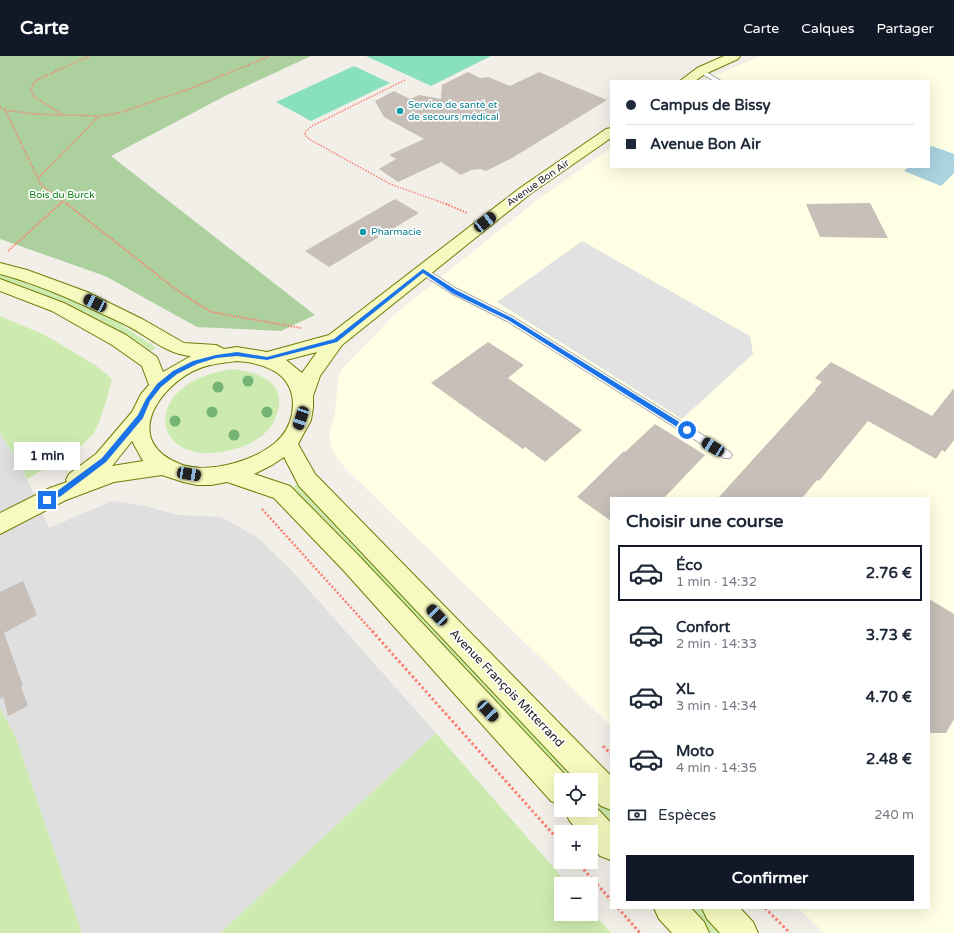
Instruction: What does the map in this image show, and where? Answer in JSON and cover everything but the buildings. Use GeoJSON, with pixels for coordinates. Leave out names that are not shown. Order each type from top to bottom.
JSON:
{"type":"FeatureCollection","features":[{"type":"Feature","properties":{"kind":"main road"},"geometry":{"type":"LineString","coordinates":[[688,80],[701,71],[734,56]]}},
{"type":"Feature","properties":{"kind":"main road","name":"Avenue Bon Air"},"geometry":{"type":"LineString","coordinates":[[287,444],[297,428],[302,415],[304,408],[304,394],[311,374],[335,340],[526,191],[610,133]]}},
{"type":"Feature","properties":{"kind":"main road"},"geometry":{"type":"LineString","coordinates":[[2,261],[22,274],[81,296],[138,324],[180,349],[267,358],[289,370],[299,382],[304,394]]}},
{"type":"Feature","properties":{"kind":"main road"},"geometry":{"type":"LineString","coordinates":[[0,285],[58,307],[119,340],[150,362],[159,386]]}},
{"type":"Feature","properties":{"kind":"main road","name":"Avenue Bon Air"},"geometry":{"type":"LineString","coordinates":[[267,358],[335,340]]}},
{"type":"Feature","properties":{"kind":"main road"},"geometry":{"type":"LineString","coordinates":[[58,494],[104,460],[140,416],[148,400],[159,386],[175,373],[195,363],[216,356],[237,354]]}},
{"type":"Feature","properties":{"kind":"main road"},"geometry":{"type":"LineString","coordinates":[[140,416],[140,432],[144,447],[157,462],[177,472],[201,476],[228,474],[251,467],[287,444]]}},
{"type":"Feature","properties":{"kind":"main road","name":"Avenue François Mitterrand"},"geometry":{"type":"LineString","coordinates":[[287,444],[307,480],[610,795]]}},
{"type":"Feature","properties":{"kind":"main road"},"geometry":{"type":"LineString","coordinates":[[0,524],[58,494],[113,474],[165,466]]}},
{"type":"Feature","properties":{"kind":"main road"},"geometry":{"type":"LineString","coordinates":[[228,474],[282,492],[352,564],[554,782]]}},
{"type":"Feature","properties":{"kind":"main road"},"geometry":{"type":"LineString","coordinates":[[585,817],[610,844]]}},
{"type":"Feature","properties":{"kind":"main road"},"geometry":{"type":"LineString","coordinates":[[671,909],[693,933]]}},
{"type":"Feature","properties":{"kind":"main road"},"geometry":{"type":"LineString","coordinates":[[719,909],[742,933]]}},
{"type":"Feature","properties":{"kind":"lane"},"geometry":{"type":"LineString","coordinates":[[701,71],[716,80]]}},
{"type":"Feature","properties":{"kind":"lane"},"geometry":{"type":"LineString","coordinates":[[423,271],[454,291],[510,319],[727,455]]}},
{"type":"Feature","properties":{"kind":"path"},"geometry":{"type":"LineString","coordinates":[[62,115],[34,97],[31,90],[35,81],[89,56]]}},
{"type":"Feature","properties":{"kind":"path"},"geometry":{"type":"LineString","coordinates":[[0,107],[5,110],[33,114],[100,116],[119,113],[192,88],[270,56]]}},
{"type":"Feature","properties":{"kind":"path"},"geometry":{"type":"LineString","coordinates":[[405,80],[312,126],[307,129],[305,135],[309,140],[390,184],[460,209],[485,222]]}},
{"type":"Feature","properties":{"kind":"path"},"geometry":{"type":"LineString","coordinates":[[5,110],[41,185],[178,291],[211,312],[304,328]]}},
{"type":"Feature","properties":{"kind":"path"},"geometry":{"type":"LineString","coordinates":[[38,178],[100,116]]}},
{"type":"Feature","properties":{"kind":"path"},"geometry":{"type":"LineString","coordinates":[[2,261],[63,201]]}},
{"type":"Feature","properties":{"kind":"path"},"geometry":{"type":"LineString","coordinates":[[282,492],[260,507],[309,559],[554,836]]}},
{"type":"Feature","properties":{"kind":"path"},"geometry":{"type":"LineString","coordinates":[[583,869],[610,899]]}},
{"type":"Feature","properties":{"kind":"path"},"geometry":{"type":"LineString","coordinates":[[619,909],[640,933]]}},
{"type":"Feature","properties":{"kind":"path"},"geometry":{"type":"LineString","coordinates":[[766,909],[790,933]]}},
{"type":"Feature","properties":{"kind":"shaded area"},"geometry":{"type":"Polygon","coordinates":[[[761,56],[954,56],[954,933],[824,933],[799,909],[930,909],[930,497],[610,497],[610,725],[345,468],[333,452],[329,434],[335,413],[338,379],[342,369],[394,315],[540,198],[610,149],[610,168],[930,168],[930,80],[707,80],[713,76],[761,56]]]}},
{"type":"Feature","properties":{"kind":"shaded area"},"geometry":{"type":"Polygon","coordinates":[[[582,241],[750,336],[753,354],[682,419],[497,302],[582,241]]]}},
{"type":"Feature","properties":{"kind":"shaded area"},"geometry":{"type":"Polygon","coordinates":[[[0,433],[20,464],[49,528],[112,501],[145,506],[178,515],[221,517],[258,538],[292,571],[436,733],[220,933],[0,933],[0,433]]]}},
{"type":"Feature","properties":{"kind":"green space","name":"Bois du Burck"},"geometry":{"type":"Polygon","coordinates":[[[0,56],[311,56],[225,96],[111,156],[315,315],[281,331],[197,327],[105,276],[0,239],[0,56]]]}},
{"type":"Feature","properties":{"kind":"green space"},"geometry":{"type":"Polygon","coordinates":[[[366,56],[491,56],[431,86],[366,56]]]}},
{"type":"Feature","properties":{"kind":"green space"},"geometry":{"type":"Polygon","coordinates":[[[354,66],[390,83],[311,121],[276,102],[354,66]]]}},
{"type":"Feature","properties":{"kind":"green space"},"geometry":{"type":"Polygon","coordinates":[[[0,274],[45,289],[89,307],[132,331],[156,348],[151,351],[97,318],[40,292],[0,279],[0,274]]]}},
{"type":"Feature","properties":{"kind":"green space"},"geometry":{"type":"Polygon","coordinates":[[[0,316],[45,335],[95,365],[112,379],[107,399],[93,434],[79,448],[27,479],[20,464],[0,433],[0,316]]]}},
{"type":"Feature","properties":{"kind":"green space"},"geometry":{"type":"Polygon","coordinates":[[[234,369],[255,374],[264,378],[272,383],[277,390],[279,399],[278,409],[271,426],[259,438],[238,448],[208,453],[186,449],[172,438],[166,424],[168,407],[180,390],[202,377],[234,369]]]}},
{"type":"Feature","properties":{"kind":"green space"},"geometry":{"type":"Polygon","coordinates":[[[298,484],[573,773],[559,773],[292,488],[298,484]]]}},
{"type":"Feature","properties":{"kind":"green space"},"geometry":{"type":"Polygon","coordinates":[[[0,708],[16,738],[82,933],[0,933],[0,708]]]}},
{"type":"Feature","properties":{"kind":"green space"},"geometry":{"type":"Polygon","coordinates":[[[436,733],[562,877],[554,877],[554,921],[598,921],[598,918],[611,933],[220,933],[436,733]]]}},
{"type":"Feature","properties":{"kind":"green space"},"geometry":{"type":"Polygon","coordinates":[[[598,798],[610,811],[610,827],[598,814],[598,798]]]}},
{"type":"Feature","properties":{"kind":"green space"},"geometry":{"type":"Polygon","coordinates":[[[686,909],[704,909],[726,933],[709,933],[686,909]]]}},
{"type":"Feature","properties":{"kind":"water"},"geometry":{"type":"Polygon","coordinates":[[[932,146],[954,154],[954,173],[941,186],[904,171],[907,168],[930,168],[930,147],[932,146]]]}},
{"type":"Feature","properties":{"kind":"place","name":"Service de santé et de secours médical"},"geometry":{"type":"Point","coordinates":[400,111]}},
{"type":"Feature","properties":{"kind":"place","name":"Pharmacie"},"geometry":{"type":"Point","coordinates":[363,232]}},
{"type":"Feature","properties":{"kind":"route"},"geometry":{"type":"LineString","coordinates":[[47,500],[58,494],[104,460],[140,416],[148,400],[159,386],[175,373],[195,363],[216,356],[237,354],[267,358],[311,348],[335,340],[423,271],[454,291],[510,319],[687,430]]}}]}
